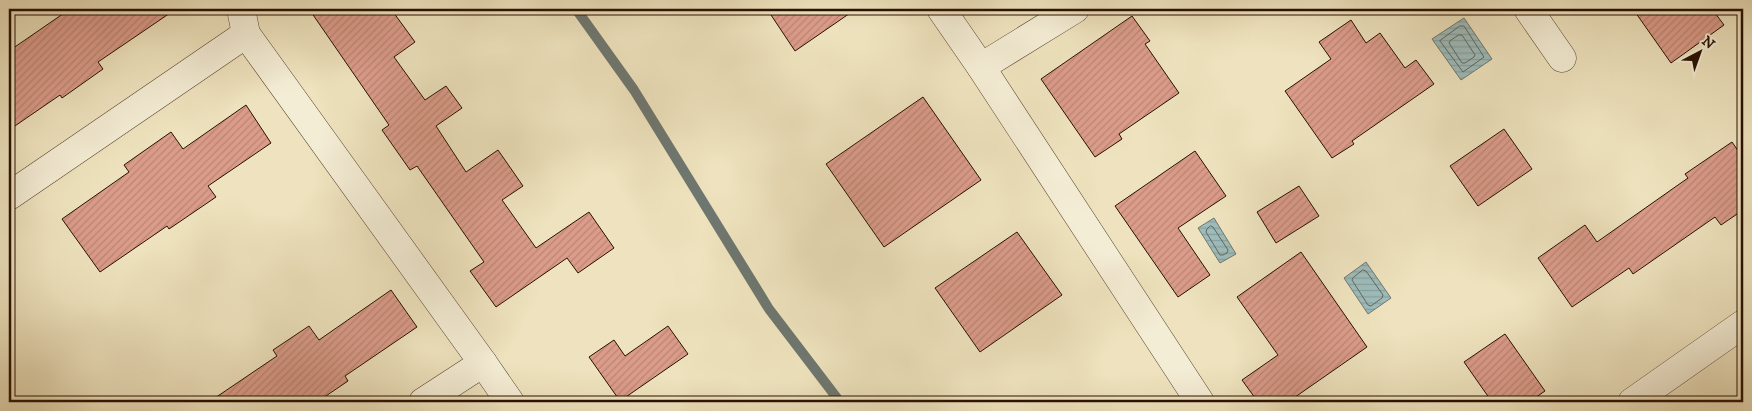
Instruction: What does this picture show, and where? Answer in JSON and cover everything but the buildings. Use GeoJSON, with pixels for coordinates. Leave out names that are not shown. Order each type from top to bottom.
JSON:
{"type":"FeatureCollection","features":[{"type":"Feature","properties":{"kind":"street"},"geometry":{"type":"LineString","coordinates":[[941,9],[982,67],[1200,402]]}},
{"type":"Feature","properties":{"kind":"street"},"geometry":{"type":"LineString","coordinates":[[982,67],[1075,9]]}},
{"type":"Feature","properties":{"kind":"street"},"geometry":{"type":"LineString","coordinates":[[1528,9],[1562,58]]}},
{"type":"Feature","properties":{"kind":"street"},"geometry":{"type":"LineString","coordinates":[[9,196],[244,21],[510,402]]}},
{"type":"Feature","properties":{"kind":"street"},"geometry":{"type":"LineString","coordinates":[[1632,402],[1743,324]]}},
{"type":"Feature","properties":{"kind":"street"},"geometry":{"type":"LineString","coordinates":[[423,402],[483,363]]}},
{"type":"Feature","properties":{"kind":"water"},"geometry":{"type":"Polygon","coordinates":[[[1464,18],[1492,59],[1461,80],[1432,39],[1464,18]]]}},
{"type":"Feature","properties":{"kind":"water"},"geometry":{"type":"Polygon","coordinates":[[[1214,218],[1236,254],[1220,263],[1198,228],[1214,218]]]}},
{"type":"Feature","properties":{"kind":"water"},"geometry":{"type":"Polygon","coordinates":[[[1366,262],[1391,298],[1368,314],[1344,278],[1366,262]]]}},
{"type":"Feature","properties":{"kind":"waterway"},"geometry":{"type":"LineString","coordinates":[[576,9],[634,90],[769,309],[840,402]]}}]}
